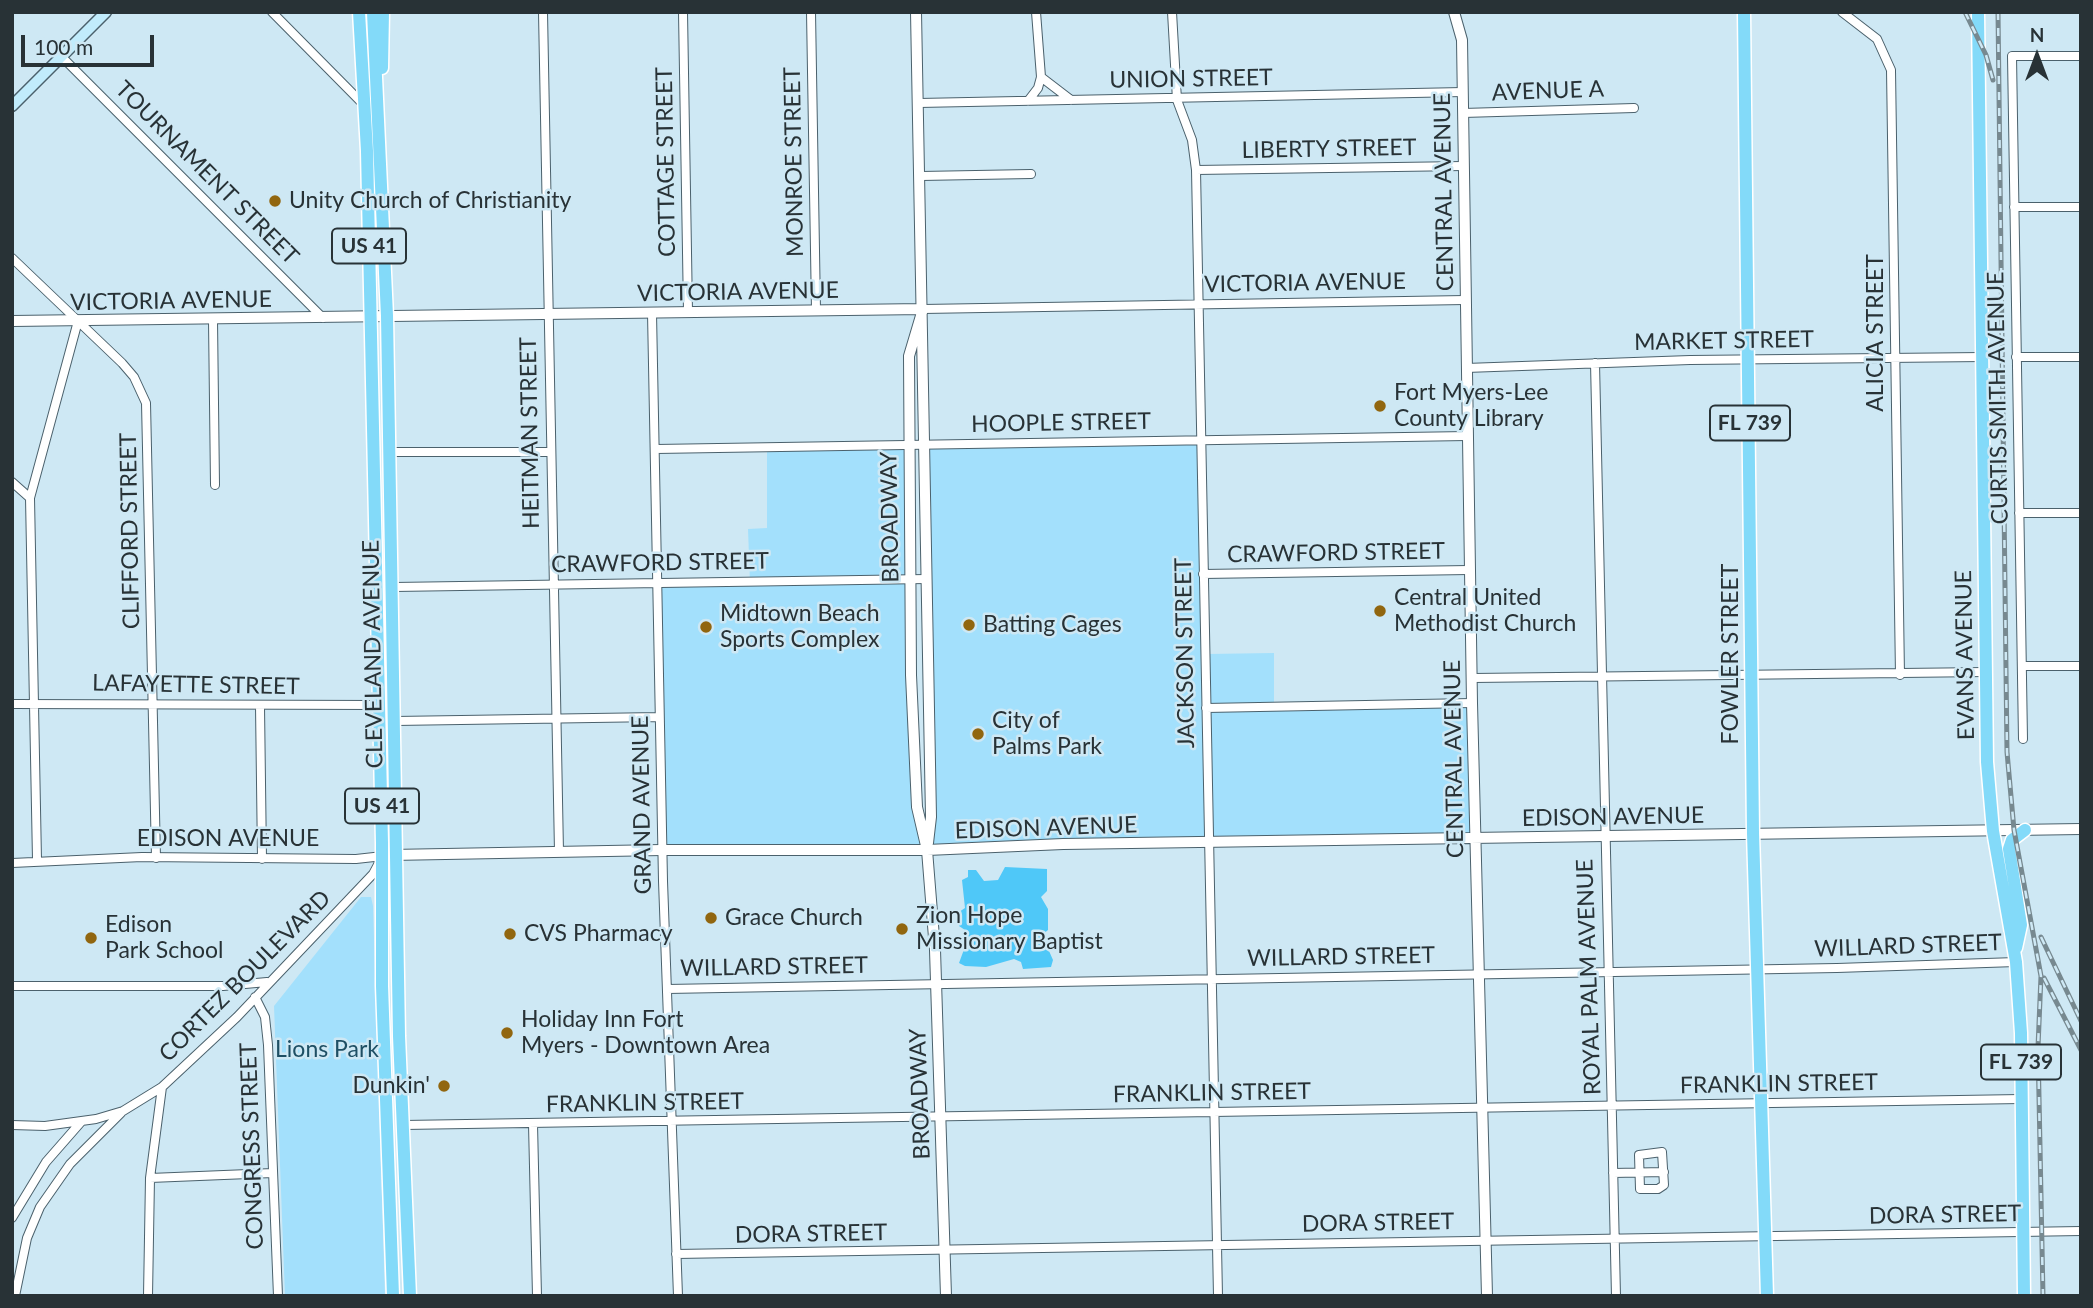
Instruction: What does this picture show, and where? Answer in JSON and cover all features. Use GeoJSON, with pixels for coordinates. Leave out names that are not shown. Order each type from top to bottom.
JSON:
{"type":"FeatureCollection","features":[{"type":"Feature","properties":{"kind":"main road"},"geometry":{"type":"LineString","coordinates":[[14,102],[106,12]]}},
{"type":"Feature","properties":{"kind":"main road","name":"CLEVELAND AVENUE"},"geometry":{"type":"LineString","coordinates":[[359,12],[366,106],[386,1099],[393,1296]]}},
{"type":"Feature","properties":{"kind":"main road","name":"CLEVELAND AVENUE"},"geometry":{"type":"LineString","coordinates":[[373,12],[387,316],[394,587],[399,1036],[410,1296]]}},
{"type":"Feature","properties":{"kind":"main road"},"geometry":{"type":"LineString","coordinates":[[379,114],[383,12]]}},
{"type":"Feature","properties":{"kind":"main road","name":"FOWLER STREET"},"geometry":{"type":"LineString","coordinates":[[1744,12],[1753,833],[1767,1296]]}},
{"type":"Feature","properties":{"kind":"main road","name":"EVANS AVENUE"},"geometry":{"type":"LineString","coordinates":[[1978,12],[1987,762],[1993,831],[2015,958],[2021,1099],[2024,1296]]}},
{"type":"Feature","properties":{"kind":"main road"},"geometry":{"type":"LineString","coordinates":[[376,551],[394,587]]}},
{"type":"Feature","properties":{"kind":"main road"},"geometry":{"type":"LineString","coordinates":[[2015,958],[2021,925],[2009,849],[2012,840],[2025,830]]}},
{"type":"Feature","properties":{"kind":"main road"},"geometry":{"type":"LineString","coordinates":[[386,1099],[404,1125]]}},
{"type":"Feature","properties":{"kind":"street"},"geometry":{"type":"LineString","coordinates":[[272,12],[366,106]]}},
{"type":"Feature","properties":{"kind":"street","name":"HEITMAN STREET"},"geometry":{"type":"LineString","coordinates":[[543,12],[559,852]]}},
{"type":"Feature","properties":{"kind":"street","name":"COTTAGE STREET"},"geometry":{"type":"LineString","coordinates":[[683,12],[688,312]]}},
{"type":"Feature","properties":{"kind":"street","name":"MONROE STREET"},"geometry":{"type":"LineString","coordinates":[[811,12],[816,310]]}},
{"type":"Feature","properties":{"kind":"street","name":"BROADWAY"},"geometry":{"type":"LineString","coordinates":[[916,12],[931,817],[927,850]]}},
{"type":"Feature","properties":{"kind":"street"},"geometry":{"type":"LineString","coordinates":[[1028,101],[1038,88],[1041,77],[1036,12]]}},
{"type":"Feature","properties":{"kind":"street","name":"JACKSON STREET"},"geometry":{"type":"LineString","coordinates":[[1172,12],[1177,100],[1192,140],[1196,170],[1218,1296]]}},
{"type":"Feature","properties":{"kind":"street","name":"CENTRAL AVENUE"},"geometry":{"type":"LineString","coordinates":[[1454,12],[1461,29],[1463,92],[1469,570],[1487,1296]]}},
{"type":"Feature","properties":{"kind":"street","name":"ALICIA STREET"},"geometry":{"type":"LineString","coordinates":[[1842,12],[1877,39],[1891,70],[1900,675]]}},
{"type":"Feature","properties":{"kind":"street","name":"CURTIS SMITH AVENUE"},"geometry":{"type":"LineString","coordinates":[[2023,739],[2012,56],[2081,56]]}},
{"type":"Feature","properties":{"kind":"street","name":"TOURNAMENT STREET"},"geometry":{"type":"LineString","coordinates":[[62,57],[323,318]]}},
{"type":"Feature","properties":{"kind":"street"},"geometry":{"type":"LineString","coordinates":[[1041,77],[1071,100]]}},
{"type":"Feature","properties":{"kind":"street","name":"UNION STREET"},"geometry":{"type":"LineString","coordinates":[[919,103],[1177,100],[1463,92]]}},
{"type":"Feature","properties":{"kind":"street","name":"AVENUE A"},"geometry":{"type":"LineString","coordinates":[[1463,113],[1634,108]]}},
{"type":"Feature","properties":{"kind":"street","name":"LIBERTY STREET"},"geometry":{"type":"LineString","coordinates":[[1196,170],[1463,166]]}},
{"type":"Feature","properties":{"kind":"street"},"geometry":{"type":"LineString","coordinates":[[921,176],[1031,174]]}},
{"type":"Feature","properties":{"kind":"street"},"geometry":{"type":"LineString","coordinates":[[2014,207],[2081,207]]}},
{"type":"Feature","properties":{"kind":"street","name":"CLIFFORD STREET"},"geometry":{"type":"LineString","coordinates":[[12,258],[134,377],[146,403],[156,858]]}},
{"type":"Feature","properties":{"kind":"street","name":"VICTORIA AVENUE"},"geometry":{"type":"LineString","coordinates":[[12,321],[1465,300]]}},
{"type":"Feature","properties":{"kind":"street","name":"BROADWAY"},"geometry":{"type":"LineString","coordinates":[[923,309],[909,356],[911,579],[917,807],[927,850],[936,983],[946,1296]]}},
{"type":"Feature","properties":{"kind":"street","name":"GRAND AVENUE"},"geometry":{"type":"LineString","coordinates":[[652,313],[662,850],[678,1296]]}},
{"type":"Feature","properties":{"kind":"street"},"geometry":{"type":"LineString","coordinates":[[213,320],[215,485]]}},
{"type":"Feature","properties":{"kind":"street"},"geometry":{"type":"LineString","coordinates":[[37,860],[30,498],[78,321]]}},
{"type":"Feature","properties":{"kind":"street","name":"MARKET STREET"},"geometry":{"type":"LineString","coordinates":[[1466,368],[1595,363],[1983,357]]}},
{"type":"Feature","properties":{"kind":"street"},"geometry":{"type":"LineString","coordinates":[[2016,357],[2081,358]]}},
{"type":"Feature","properties":{"kind":"street","name":"ROYAL PALM AVENUE"},"geometry":{"type":"LineString","coordinates":[[1595,363],[1616,1296]]}},
{"type":"Feature","properties":{"kind":"street","name":"HOOPLE STREET"},"geometry":{"type":"LineString","coordinates":[[656,449],[1467,436]]}},
{"type":"Feature","properties":{"kind":"street"},"geometry":{"type":"LineString","coordinates":[[389,452],[550,452]]}},
{"type":"Feature","properties":{"kind":"street"},"geometry":{"type":"LineString","coordinates":[[12,482],[30,498]]}},
{"type":"Feature","properties":{"kind":"street"},"geometry":{"type":"LineString","coordinates":[[2019,513],[2081,513]]}},
{"type":"Feature","properties":{"kind":"street","name":"CRAWFORD STREET"},"geometry":{"type":"LineString","coordinates":[[1203,574],[1469,570]]}},
{"type":"Feature","properties":{"kind":"street","name":"CRAWFORD STREET"},"geometry":{"type":"LineString","coordinates":[[394,587],[927,579]]}},
{"type":"Feature","properties":{"kind":"street"},"geometry":{"type":"LineString","coordinates":[[2022,666],[2081,666]]}},
{"type":"Feature","properties":{"kind":"street"},"geometry":{"type":"LineString","coordinates":[[1473,678],[1986,673]]}},
{"type":"Feature","properties":{"kind":"street"},"geometry":{"type":"LineString","coordinates":[[1206,708],[1472,703]]}},
{"type":"Feature","properties":{"kind":"street","name":"LAFAYETTE STREET"},"geometry":{"type":"LineString","coordinates":[[12,704],[379,705]]}},
{"type":"Feature","properties":{"kind":"street"},"geometry":{"type":"LineString","coordinates":[[260,706],[262,859]]}},
{"type":"Feature","properties":{"kind":"street"},"geometry":{"type":"LineString","coordinates":[[395,720],[659,717]]}},
{"type":"Feature","properties":{"kind":"street","name":"EDISON AVENUE"},"geometry":{"type":"LineString","coordinates":[[12,863],[37,860],[156,858],[356,859],[397,855],[662,850],[927,850],[2081,829]]}},
{"type":"Feature","properties":{"kind":"street","name":"CORTEZ BOULEVARD"},"geometry":{"type":"LineString","coordinates":[[15,1296],[23,1255],[40,1206],[58,1178],[123,1111],[162,1087],[198,1056],[373,874],[383,856]]}},
{"type":"Feature","properties":{"kind":"street","name":"WILLARD STREET"},"geometry":{"type":"LineString","coordinates":[[667,989],[1757,969],[2015,958]]}},
{"type":"Feature","properties":{"kind":"street"},"geometry":{"type":"LineString","coordinates":[[12,986],[223,986],[267,982]]}},
{"type":"Feature","properties":{"kind":"street","name":"CONGRESS STREET"},"geometry":{"type":"LineString","coordinates":[[255,997],[265,1017],[278,1296]]}},
{"type":"Feature","properties":{"kind":"street"},"geometry":{"type":"LineString","coordinates":[[148,1296],[150,1178],[162,1087]]}},
{"type":"Feature","properties":{"kind":"street","name":"FRANKLIN STREET"},"geometry":{"type":"LineString","coordinates":[[404,1125],[2021,1099]]}},
{"type":"Feature","properties":{"kind":"street","name":"CORTEZ BOULEVARD"},"geometry":{"type":"LineString","coordinates":[[12,1125],[45,1126],[84,1121],[123,1111]]}},
{"type":"Feature","properties":{"kind":"street"},"geometry":{"type":"LineString","coordinates":[[12,1218],[46,1162],[84,1121],[91,1132],[88,1145]]}},
{"type":"Feature","properties":{"kind":"street"},"geometry":{"type":"LineString","coordinates":[[533,1124],[537,1296]]}},
{"type":"Feature","properties":{"kind":"street"},"geometry":{"type":"LineString","coordinates":[[1662,1152],[1664,1172],[1662,1187],[1643,1190],[1638,1187],[1639,1155],[1662,1152]]}},
{"type":"Feature","properties":{"kind":"street"},"geometry":{"type":"LineString","coordinates":[[1613,1173],[1664,1172]]}},
{"type":"Feature","properties":{"kind":"street"},"geometry":{"type":"LineString","coordinates":[[150,1178],[273,1173]]}},
{"type":"Feature","properties":{"kind":"street","name":"DORA STREET"},"geometry":{"type":"LineString","coordinates":[[676,1254],[944,1252],[1486,1240],[1765,1239],[2081,1231]]}},
{"type":"Feature","properties":{"kind":"street"},"geometry":{"type":"LineString","coordinates":[[12,1251],[23,1255]]}},
{"type":"Feature","properties":{"kind":"green space","name":"City of Palms Park"},"geometry":{"type":"Polygon","coordinates":[[[1198,443],[1206,840],[929,848],[926,447],[1198,443]]]}},
{"type":"Feature","properties":{"kind":"green space"},"geometry":{"type":"Polygon","coordinates":[[[905,447],[914,805],[924,848],[665,848],[659,585],[750,583],[748,529],[767,528],[767,449],[905,447]]]}},
{"type":"Feature","properties":{"kind":"green space"},"geometry":{"type":"Polygon","coordinates":[[[1274,653],[1274,704],[1208,705],[1207,654],[1274,653]]]}},
{"type":"Feature","properties":{"kind":"green space"},"geometry":{"type":"Polygon","coordinates":[[[1469,705],[1474,836],[1210,840],[1207,710],[1469,705]]]}},
{"type":"Feature","properties":{"kind":"green space","name":"Lions Park"},"geometry":{"type":"Polygon","coordinates":[[[361,897],[371,897],[373,906],[385,1296],[285,1296],[274,1006],[361,897]]]}},
{"type":"Feature","properties":{"kind":"shaded area"},"geometry":{"type":"Polygon","coordinates":[[[1005,867],[1047,869],[1047,891],[1041,897],[1048,909],[1048,930],[1042,935],[1053,960],[1051,967],[1023,969],[1021,962],[1014,959],[986,967],[959,963],[966,944],[965,930],[959,926],[959,912],[965,908],[962,880],[968,877],[968,870],[976,870],[984,881],[998,880],[1005,867]]]}},
{"type":"Feature","properties":{"kind":"railway"},"geometry":{"type":"LineString","coordinates":[[1965,12],[1986,55],[1993,80]]}},
{"type":"Feature","properties":{"kind":"railway"},"geometry":{"type":"LineString","coordinates":[[1998,12],[2007,752],[2014,830],[2041,976],[2038,1047],[2043,1296]]}},
{"type":"Feature","properties":{"kind":"railway"},"geometry":{"type":"LineString","coordinates":[[2041,937],[2081,1021]]}},
{"type":"Feature","properties":{"kind":"railway"},"geometry":{"type":"LineString","coordinates":[[2044,978],[2081,1050]]}},
{"type":"Feature","properties":{"kind":"place","name":"Unity Church of Christianity"},"geometry":{"type":"Point","coordinates":[275,201]}},
{"type":"Feature","properties":{"kind":"place","name":"Fort Myers-Lee County Library"},"geometry":{"type":"Point","coordinates":[1380,406]}},
{"type":"Feature","properties":{"kind":"place","name":"Central United Methodist Church"},"geometry":{"type":"Point","coordinates":[1380,611]}},
{"type":"Feature","properties":{"kind":"place","name":"Batting Cages"},"geometry":{"type":"Point","coordinates":[969,625]}},
{"type":"Feature","properties":{"kind":"place","name":"Midtown Beach Sports Complex"},"geometry":{"type":"Point","coordinates":[706,627]}},
{"type":"Feature","properties":{"kind":"place","name":"City of Palms Park"},"geometry":{"type":"Point","coordinates":[978,734]}},
{"type":"Feature","properties":{"kind":"place","name":"Grace Church"},"geometry":{"type":"Point","coordinates":[711,918]}},
{"type":"Feature","properties":{"kind":"place","name":"Zion Hope Missionary Baptist"},"geometry":{"type":"Point","coordinates":[902,929]}},
{"type":"Feature","properties":{"kind":"place","name":"CVS Pharmacy"},"geometry":{"type":"Point","coordinates":[510,934]}},
{"type":"Feature","properties":{"kind":"place","name":"Edison Park School"},"geometry":{"type":"Point","coordinates":[91,938]}},
{"type":"Feature","properties":{"kind":"place","name":"Holiday Inn Fort Myers - Downtown Area"},"geometry":{"type":"Point","coordinates":[507,1033]}},
{"type":"Feature","properties":{"kind":"place","name":"Dunkin'"},"geometry":{"type":"Point","coordinates":[444,1086]}}]}
